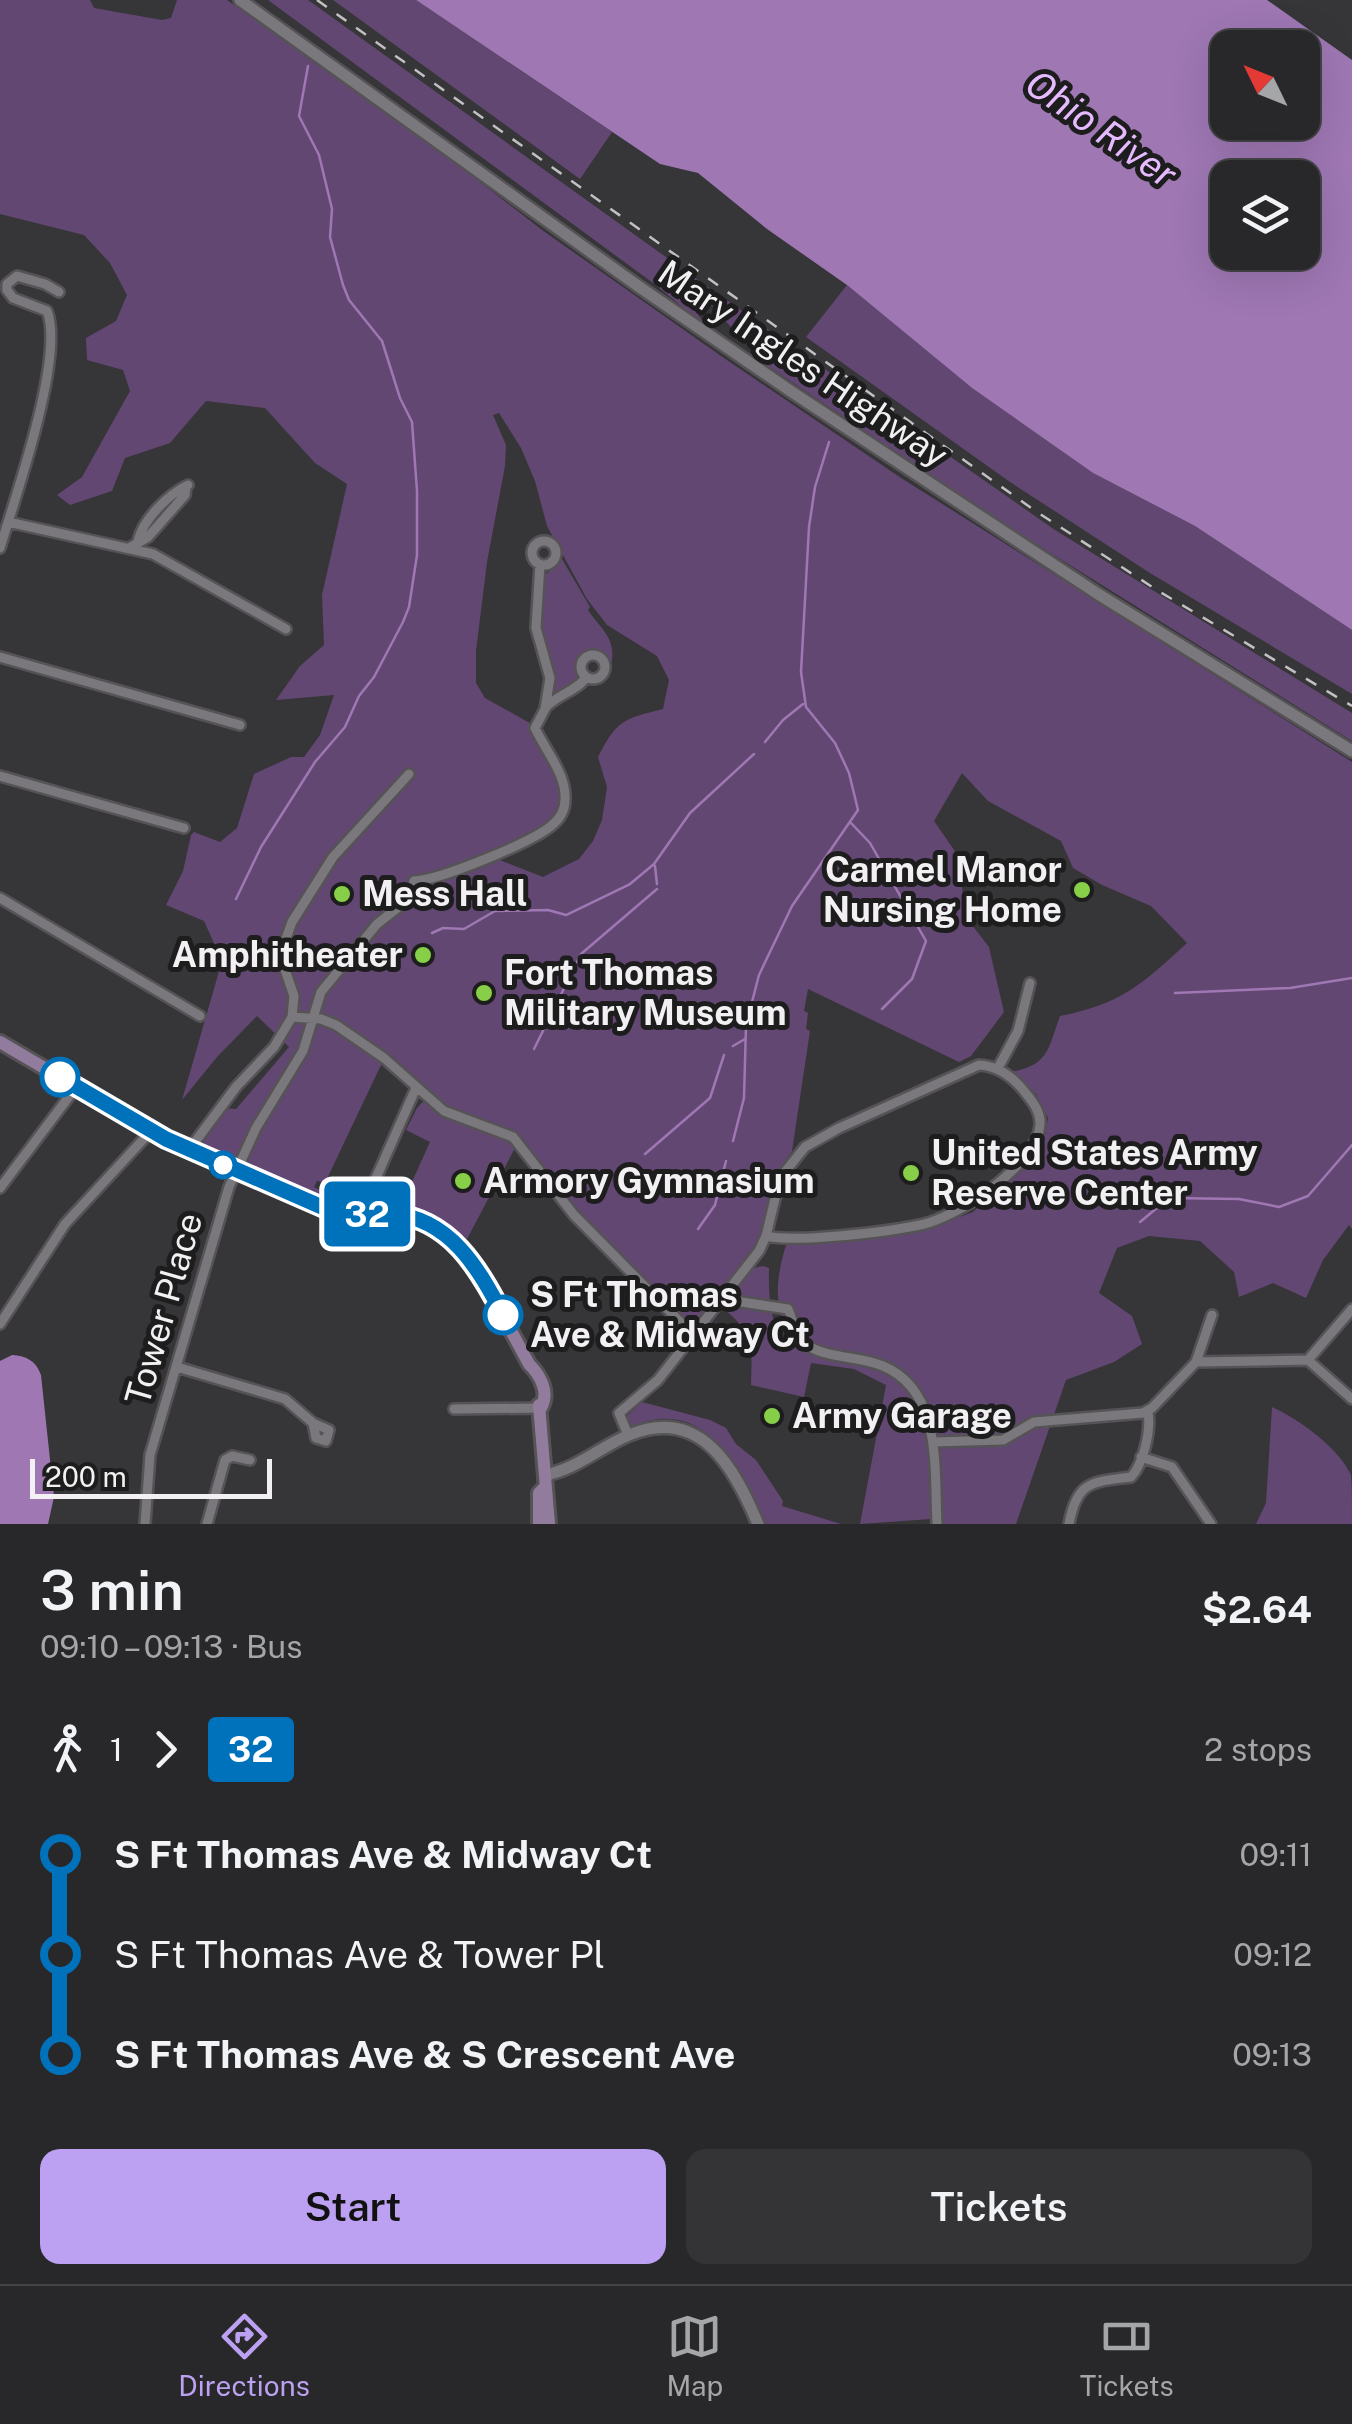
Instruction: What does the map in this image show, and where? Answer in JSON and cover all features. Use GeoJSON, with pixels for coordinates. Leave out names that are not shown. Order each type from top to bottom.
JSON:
{"type":"FeatureCollection","features":[{"type":"Feature","properties":{"kind":"main road"},"geometry":{"type":"LineString","coordinates":[[0,1042],[188,1150],[332,1211],[416,1217],[464,1252],[482,1274],[529,1364],[541,1408],[549,1524]]}},
{"type":"Feature","properties":{"kind":"main road"},"geometry":{"type":"LineString","coordinates":[[539,1524],[539,1493],[545,1481]]}},
{"type":"Feature","properties":{"kind":"street","name":"Mary Ingles Highway"},"geometry":{"type":"LineString","coordinates":[[240,0],[792,392],[1098,594],[1352,751]]}},
{"type":"Feature","properties":{"kind":"street"},"geometry":{"type":"LineString","coordinates":[[0,548],[48,374],[50,322],[44,308],[13,298],[7,284],[15,277],[28,278],[59,292]]}},
{"type":"Feature","properties":{"kind":"street"},"geometry":{"type":"LineString","coordinates":[[134,544],[148,537],[185,496],[188,485]]}},
{"type":"Feature","properties":{"kind":"street"},"geometry":{"type":"LineString","coordinates":[[8,522],[134,544],[286,629]]}},
{"type":"Feature","properties":{"kind":"street"},"geometry":{"type":"LineString","coordinates":[[540,564],[536,628],[550,678],[545,710]]}},
{"type":"Feature","properties":{"kind":"street"},"geometry":{"type":"LineString","coordinates":[[0,656],[240,724]]}},
{"type":"Feature","properties":{"kind":"street"},"geometry":{"type":"LineString","coordinates":[[545,710],[558,695],[582,684],[586,677]]}},
{"type":"Feature","properties":{"kind":"street","name":"Tower Place"},"geometry":{"type":"LineString","coordinates":[[144,1524],[150,1455],[222,1208],[256,1128],[302,1051],[321,992],[377,924],[408,899],[414,881],[442,876],[532,837],[548,829],[562,814],[566,804],[561,779],[535,728],[545,710]]}},
{"type":"Feature","properties":{"kind":"street"},"geometry":{"type":"LineString","coordinates":[[188,1150],[236,1087],[274,1047],[292,1017],[294,996],[280,955],[292,922],[332,857],[408,774]]}},
{"type":"Feature","properties":{"kind":"street"},"geometry":{"type":"LineString","coordinates":[[0,776],[184,828]]}},
{"type":"Feature","properties":{"kind":"street"},"geometry":{"type":"LineString","coordinates":[[0,898],[200,1016]]}},
{"type":"Feature","properties":{"kind":"street"},"geometry":{"type":"LineString","coordinates":[[998,1068],[1018,1030],[1030,984]]}},
{"type":"Feature","properties":{"kind":"street"},"geometry":{"type":"LineString","coordinates":[[292,1017],[326,1020],[384,1058],[453,1116],[513,1138],[574,1215],[693,1335]]}},
{"type":"Feature","properties":{"kind":"street"},"geometry":{"type":"LineString","coordinates":[[628,1435],[619,1414],[647,1392],[759,1251],[780,1178],[805,1147],[979,1065],[998,1068],[1018,1082],[1039,1112],[1040,1129],[1030,1149],[968,1206],[921,1225],[780,1240],[766,1236]]}},
{"type":"Feature","properties":{"kind":"street"},"geometry":{"type":"LineString","coordinates":[[0,1188],[77,1086]]}},
{"type":"Feature","properties":{"kind":"street"},"geometry":{"type":"LineString","coordinates":[[360,1214],[416,1088]]}},
{"type":"Feature","properties":{"kind":"street"},"geometry":{"type":"LineString","coordinates":[[0,1324],[76,1210],[150,1131]]}},
{"type":"Feature","properties":{"kind":"street"},"geometry":{"type":"LineString","coordinates":[[721,1299],[781,1306],[788,1309],[800,1340],[808,1346],[896,1373],[922,1405],[930,1422],[937,1524]]}},
{"type":"Feature","properties":{"kind":"street"},"geometry":{"type":"LineString","coordinates":[[1308,1360],[1352,1309]]}},
{"type":"Feature","properties":{"kind":"street"},"geometry":{"type":"LineString","coordinates":[[932,1442],[1002,1440],[1034,1422],[1148,1412],[1196,1362],[1212,1316]]}},
{"type":"Feature","properties":{"kind":"street"},"geometry":{"type":"LineString","coordinates":[[1196,1362],[1308,1360],[1352,1399]]}},
{"type":"Feature","properties":{"kind":"street"},"geometry":{"type":"LineString","coordinates":[[178,1366],[285,1400],[313,1423]]}},
{"type":"Feature","properties":{"kind":"street"},"geometry":{"type":"LineString","coordinates":[[454,1409],[541,1408]]}},
{"type":"Feature","properties":{"kind":"street"},"geometry":{"type":"LineString","coordinates":[[1069,1524],[1074,1504],[1084,1488],[1098,1480],[1131,1477],[1138,1470],[1150,1421],[1148,1412]]}},
{"type":"Feature","properties":{"kind":"street"},"geometry":{"type":"LineString","coordinates":[[545,1481],[628,1435],[669,1427],[699,1438],[730,1466],[758,1524]]}},
{"type":"Feature","properties":{"kind":"street"},"geometry":{"type":"LineString","coordinates":[[207,1524],[225,1460],[232,1456],[250,1460]]}},
{"type":"Feature","properties":{"kind":"street"},"geometry":{"type":"LineString","coordinates":[[1141,1457],[1172,1467],[1210,1524]]}},
{"type":"Feature","properties":{"kind":"shaded area"},"geometry":{"type":"Polygon","coordinates":[[[0,0],[90,0],[94,8],[162,20],[171,18],[177,0],[227,0],[430,143],[542,230],[901,478],[1352,762],[1352,1229],[1349,1225],[1323,1260],[1306,1298],[1273,1283],[1239,1297],[1234,1272],[1200,1241],[1149,1236],[1117,1248],[1099,1293],[1132,1316],[1142,1344],[1114,1362],[1066,1380],[1016,1524],[932,1524],[931,1519],[860,1524],[886,1385],[854,1369],[811,1363],[804,1397],[751,1385],[749,1341],[741,1325],[722,1307],[742,1278],[762,1266],[769,1268],[770,1301],[775,1324],[784,1338],[813,1353],[886,1372],[928,1409],[913,1382],[889,1362],[828,1349],[795,1335],[780,1310],[778,1295],[786,1245],[932,1227],[973,1212],[1043,1147],[1048,1118],[1036,1094],[1011,1072],[1040,1060],[1060,1016],[1100,1005],[1130,990],[1187,943],[1151,906],[1073,868],[1061,841],[988,801],[962,773],[934,821],[959,857],[965,916],[989,947],[1004,1012],[971,1056],[959,1062],[808,989],[804,1011],[808,1013],[806,1029],[810,1031],[792,1151],[776,1174],[759,1237],[751,1252],[696,1322],[686,1320],[575,1208],[523,1139],[467,1239],[431,1214],[401,1206],[430,1142],[406,1130],[417,1108],[432,1092],[391,1055],[380,1067],[325,1183],[317,1181],[314,1187],[320,1190],[320,1196],[199,1143],[224,1108],[236,1109],[289,1047],[257,1016],[182,1100],[222,961],[204,921],[166,905],[183,871],[191,835],[194,832],[220,842],[237,828],[254,774],[291,757],[304,757],[320,735],[334,695],[276,700],[300,666],[324,645],[322,595],[347,484],[315,463],[265,408],[206,401],[170,443],[125,458],[112,491],[70,505],[57,495],[82,477],[130,391],[123,370],[87,360],[86,338],[116,321],[127,295],[110,263],[84,235],[0,214],[0,0]],[[499,413],[493,415],[506,445],[505,466],[487,562],[476,683],[485,698],[544,731],[564,770],[571,796],[569,810],[556,830],[497,859],[543,877],[579,859],[593,841],[602,820],[607,787],[598,757],[616,728],[663,709],[669,680],[657,656],[607,625],[587,599],[547,526],[521,448],[499,413]]]}},
{"type":"Feature","properties":{"kind":"shaded area"},"geometry":{"type":"Polygon","coordinates":[[[268,0],[308,0],[670,260],[677,286],[707,327],[653,283],[268,0]]]}},
{"type":"Feature","properties":{"kind":"shaded area"},"geometry":{"type":"Polygon","coordinates":[[[333,0],[416,0],[612,132],[580,179],[333,0]]]}},
{"type":"Feature","properties":{"kind":"shaded area"},"geometry":{"type":"Polygon","coordinates":[[[685,271],[1055,530],[1352,713],[1352,741],[1004,524],[765,364],[686,278],[685,271]]]}},
{"type":"Feature","properties":{"kind":"shaded area"},"geometry":{"type":"Polygon","coordinates":[[[847,285],[972,388],[1093,473],[1195,526],[1352,630],[1352,694],[1150,573],[1010,482],[806,337],[847,285]]]}},
{"type":"Feature","properties":{"kind":"shaded area"},"geometry":{"type":"Polygon","coordinates":[[[562,559],[590,607],[588,610],[610,642],[612,659],[610,669],[601,652],[586,651],[580,658],[578,682],[552,694],[541,640],[540,580],[562,559]]]}},
{"type":"Feature","properties":{"kind":"shaded area"},"geometry":{"type":"Polygon","coordinates":[[[642,1402],[726,1428],[736,1444],[756,1460],[783,1501],[782,1506],[841,1524],[766,1524],[732,1461],[700,1429],[681,1420],[658,1419],[632,1426],[628,1423],[628,1415],[642,1402]]]}},
{"type":"Feature","properties":{"kind":"shaded area"},"geometry":{"type":"Polygon","coordinates":[[[1272,1407],[1317,1435],[1345,1465],[1351,1475],[1352,1524],[1256,1524],[1266,1503],[1272,1407]]]}},
{"type":"Feature","properties":{"kind":"water","name":"Ohio River"},"geometry":{"type":"Polygon","coordinates":[[[416,0],[1267,0],[1310,30],[1210,30],[1210,140],[1320,140],[1320,37],[1352,60],[1352,630],[1195,526],[1093,473],[972,388],[847,285],[767,229],[698,173],[660,164],[416,0]]]}},
{"type":"Feature","properties":{"kind":"water"},"geometry":{"type":"Polygon","coordinates":[[[12,1355],[30,1360],[41,1375],[54,1497],[48,1524],[0,1524],[0,1361],[12,1355]]]}},
{"type":"Feature","properties":{"kind":"waterway"},"geometry":{"type":"LineString","coordinates":[[236,899],[261,847],[315,762],[345,727],[403,622],[417,555],[412,422],[382,341],[349,300],[343,285],[330,237],[332,209],[319,155],[299,116],[308,66]]}},
{"type":"Feature","properties":{"kind":"waterway"},"geometry":{"type":"LineString","coordinates":[[733,1141],[744,1098],[746,1025],[759,975],[792,906],[858,810],[849,773],[835,743],[806,707],[801,672],[809,527],[815,487],[829,442]]}},
{"type":"Feature","properties":{"kind":"waterway"},"geometry":{"type":"LineString","coordinates":[[765,742],[803,704]]}},
{"type":"Feature","properties":{"kind":"waterway"},"geometry":{"type":"LineString","coordinates":[[432,933],[443,928],[464,929],[495,911],[548,910],[566,915],[630,884],[654,864],[690,813],[754,754]]}},
{"type":"Feature","properties":{"kind":"waterway"},"geometry":{"type":"LineString","coordinates":[[851,823],[870,843],[926,941],[912,979],[882,1009]]}},
{"type":"Feature","properties":{"kind":"waterway"},"geometry":{"type":"LineString","coordinates":[[655,866],[657,884]]}},
{"type":"Feature","properties":{"kind":"waterway"},"geometry":{"type":"LineString","coordinates":[[534,1049],[581,954],[657,889]]}},
{"type":"Feature","properties":{"kind":"waterway"},"geometry":{"type":"LineString","coordinates":[[1175,993],[1290,988],[1352,978]]}},
{"type":"Feature","properties":{"kind":"waterway"},"geometry":{"type":"LineString","coordinates":[[733,1046],[745,1039]]}},
{"type":"Feature","properties":{"kind":"waterway"},"geometry":{"type":"LineString","coordinates":[[645,1154],[710,1098],[724,1055]]}},
{"type":"Feature","properties":{"kind":"waterway"},"geometry":{"type":"LineString","coordinates":[[1140,1222],[1169,1198],[1239,1199],[1279,1207],[1308,1196],[1352,1145]]}},
{"type":"Feature","properties":{"kind":"waterway"},"geometry":{"type":"LineString","coordinates":[[698,1229],[715,1205],[726,1161]]}},
{"type":"Feature","properties":{"kind":"railway"},"geometry":{"type":"LineString","coordinates":[[317,0],[1034,510],[1160,592],[1352,706]]}},
{"type":"Feature","properties":{"kind":"bus line","name":"32"},"geometry":{"type":"LineString","coordinates":[[60,1077],[188,1150],[332,1211],[422,1220],[470,1258],[503,1315]]}},
{"type":"Feature","properties":{"kind":"place","name":"Carmel Manor Nursing Home"},"geometry":{"type":"Point","coordinates":[1082,890]}},
{"type":"Feature","properties":{"kind":"place","name":"Mess Hall"},"geometry":{"type":"Point","coordinates":[342,894]}},
{"type":"Feature","properties":{"kind":"place","name":"Amphitheater"},"geometry":{"type":"Point","coordinates":[423,955]}},
{"type":"Feature","properties":{"kind":"place","name":"Fort Thomas Military Museum"},"geometry":{"type":"Point","coordinates":[484,993]}},
{"type":"Feature","properties":{"kind":"place","name":"United States Army Reserve Center"},"geometry":{"type":"Point","coordinates":[911,1173]}},
{"type":"Feature","properties":{"kind":"place","name":"Armory Gymnasium"},"geometry":{"type":"Point","coordinates":[463,1181]}},
{"type":"Feature","properties":{"kind":"place","name":"S Ft Thomas Ave & Midway Ct"},"geometry":{"type":"Point","coordinates":[503,1315]}},
{"type":"Feature","properties":{"kind":"place","name":"Army Garage"},"geometry":{"type":"Point","coordinates":[772,1416]}}]}
